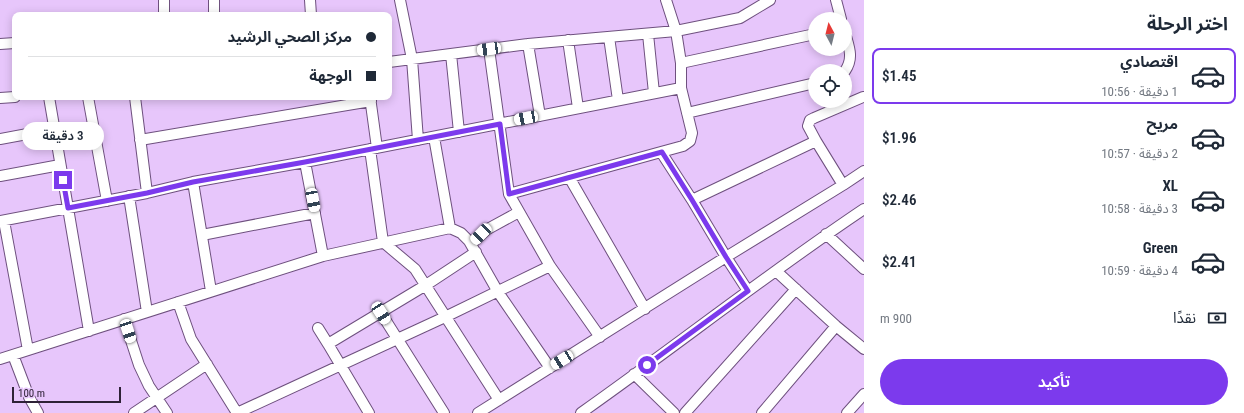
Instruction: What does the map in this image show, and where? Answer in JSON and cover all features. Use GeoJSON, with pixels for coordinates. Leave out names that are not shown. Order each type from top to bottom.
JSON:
{"type":"FeatureCollection","features":[{"type":"Feature","properties":{"kind":"street"},"geometry":{"type":"LineString","coordinates":[[164,0],[164,12]]}},
{"type":"Feature","properties":{"kind":"street"},"geometry":{"type":"LineString","coordinates":[[214,0],[214,12]]}},
{"type":"Feature","properties":{"kind":"street"},"geometry":{"type":"LineString","coordinates":[[310,0],[311,12]]}},
{"type":"Feature","properties":{"kind":"street"},"geometry":{"type":"LineString","coordinates":[[400,0],[412,59],[418,140]]}},
{"type":"Feature","properties":{"kind":"street"},"geometry":{"type":"LineString","coordinates":[[509,194],[683,146],[690,141],[692,133],[681,88],[681,63],[676,31],[666,0]]}},
{"type":"Feature","properties":{"kind":"street"},"geometry":{"type":"LineString","coordinates":[[392,62],[528,44],[676,31],[740,18],[770,0]]}},
{"type":"Feature","properties":{"kind":"street"},"geometry":{"type":"LineString","coordinates":[[836,0],[839,12]]}},
{"type":"Feature","properties":{"kind":"street"},"geometry":{"type":"LineString","coordinates":[[648,34],[654,93]]}},
{"type":"Feature","properties":{"kind":"street"},"geometry":{"type":"LineString","coordinates":[[681,63],[808,36]]}},
{"type":"Feature","properties":{"kind":"street"},"geometry":{"type":"LineString","coordinates":[[609,37],[618,100]]}},
{"type":"Feature","properties":{"kind":"street"},"geometry":{"type":"LineString","coordinates":[[568,40],[578,108]]}},
{"type":"Feature","properties":{"kind":"street"},"geometry":{"type":"LineString","coordinates":[[0,44],[12,43]]}},
{"type":"Feature","properties":{"kind":"street"},"geometry":{"type":"LineString","coordinates":[[528,44],[540,116]]}},
{"type":"Feature","properties":{"kind":"street"},"geometry":{"type":"LineString","coordinates":[[489,49],[509,194],[550,266],[600,337]]}},
{"type":"Feature","properties":{"kind":"street"},"geometry":{"type":"LineString","coordinates":[[451,54],[459,132]]}},
{"type":"Feature","properties":{"kind":"street"},"geometry":{"type":"LineString","coordinates":[[687,113],[808,85]]}},
{"type":"Feature","properties":{"kind":"street"},"geometry":{"type":"LineString","coordinates":[[28,350],[2,221],[147,193],[193,182],[305,162],[681,88]]}},
{"type":"Feature","properties":{"kind":"street"},"geometry":{"type":"LineString","coordinates":[[0,98],[12,97]]}},
{"type":"Feature","properties":{"kind":"street"},"geometry":{"type":"LineString","coordinates":[[843,185],[808,126],[810,120],[863,98]]}},
{"type":"Feature","properties":{"kind":"street"},"geometry":{"type":"LineString","coordinates":[[49,100],[89,331]]}},
{"type":"Feature","properties":{"kind":"street"},"geometry":{"type":"LineString","coordinates":[[89,100],[107,201]]}},
{"type":"Feature","properties":{"kind":"street"},"geometry":{"type":"LineString","coordinates":[[135,100],[147,193]]}},
{"type":"Feature","properties":{"kind":"street"},"geometry":{"type":"LineString","coordinates":[[140,140],[364,100]]}},
{"type":"Feature","properties":{"kind":"street"},"geometry":{"type":"LineString","coordinates":[[370,100],[383,242],[415,269],[499,400]]}},
{"type":"Feature","properties":{"kind":"street"},"geometry":{"type":"LineString","coordinates":[[0,139],[54,129]]}},
{"type":"Feature","properties":{"kind":"street"},"geometry":{"type":"LineString","coordinates":[[434,136],[450,228]]}},
{"type":"Feature","properties":{"kind":"street"},"geometry":{"type":"LineString","coordinates":[[692,200],[816,141]]}},
{"type":"Feature","properties":{"kind":"street"},"geometry":{"type":"LineString","coordinates":[[662,152],[748,291]]}},
{"type":"Feature","properties":{"kind":"street"},"geometry":{"type":"LineString","coordinates":[[305,162],[323,256]]}},
{"type":"Feature","properties":{"kind":"street"},"geometry":{"type":"LineString","coordinates":[[0,176],[60,166]]}},
{"type":"Feature","properties":{"kind":"street"},"geometry":{"type":"LineString","coordinates":[[478,413],[864,171]]}},
{"type":"Feature","properties":{"kind":"street"},"geometry":{"type":"LineString","coordinates":[[569,177],[644,309]]}},
{"type":"Feature","properties":{"kind":"street"},"geometry":{"type":"LineString","coordinates":[[193,182],[212,291]]}},
{"type":"Feature","properties":{"kind":"street"},"geometry":{"type":"LineString","coordinates":[[128,196],[147,312]]}},
{"type":"Feature","properties":{"kind":"street"},"geometry":{"type":"LineString","coordinates":[[587,411],[634,374],[826,234],[864,209]]}},
{"type":"Feature","properties":{"kind":"street"},"geometry":{"type":"LineString","coordinates":[[328,344],[426,285],[473,248],[486,230],[519,212]]}},
{"type":"Feature","properties":{"kind":"street"},"geometry":{"type":"LineString","coordinates":[[202,235],[315,213]]}},
{"type":"Feature","properties":{"kind":"street"},"geometry":{"type":"LineString","coordinates":[[0,359],[323,256],[450,228],[461,233],[473,248],[498,292],[550,368]]}},
{"type":"Feature","properties":{"kind":"street"},"geometry":{"type":"LineString","coordinates":[[826,234],[864,269]]}},
{"type":"Feature","properties":{"kind":"street"},"geometry":{"type":"LineString","coordinates":[[178,302],[191,339],[237,413],[445,317],[550,266]]}},
{"type":"Feature","properties":{"kind":"street"},"geometry":{"type":"LineString","coordinates":[[776,271],[836,326],[864,349]]}},
{"type":"Feature","properties":{"kind":"street"},"geometry":{"type":"LineString","coordinates":[[685,413],[796,289]]}},
{"type":"Feature","properties":{"kind":"street"},"geometry":{"type":"LineString","coordinates":[[381,313],[444,413]]}},
{"type":"Feature","properties":{"kind":"street"},"geometry":{"type":"LineString","coordinates":[[124,319],[139,365],[149,386],[167,413]]}},
{"type":"Feature","properties":{"kind":"street"},"geometry":{"type":"LineString","coordinates":[[762,413],[836,326]]}},
{"type":"Feature","properties":{"kind":"street"},"geometry":{"type":"LineString","coordinates":[[318,328],[368,413]]}},
{"type":"Feature","properties":{"kind":"street"},"geometry":{"type":"LineString","coordinates":[[13,355],[29,397],[38,413]]}},
{"type":"Feature","properties":{"kind":"street"},"geometry":{"type":"LineString","coordinates":[[134,413],[207,364]]}},
{"type":"Feature","properties":{"kind":"street"},"geometry":{"type":"LineString","coordinates":[[634,374],[674,413]]}},
{"type":"Feature","properties":{"kind":"street"},"geometry":{"type":"LineString","coordinates":[[847,413],[864,394]]}},
{"type":"Feature","properties":{"kind":"route"},"geometry":{"type":"LineString","coordinates":[[63,180],[68,208],[147,193],[193,182],[500,124],[509,194],[662,152],[748,291],[647,365]]}}]}
